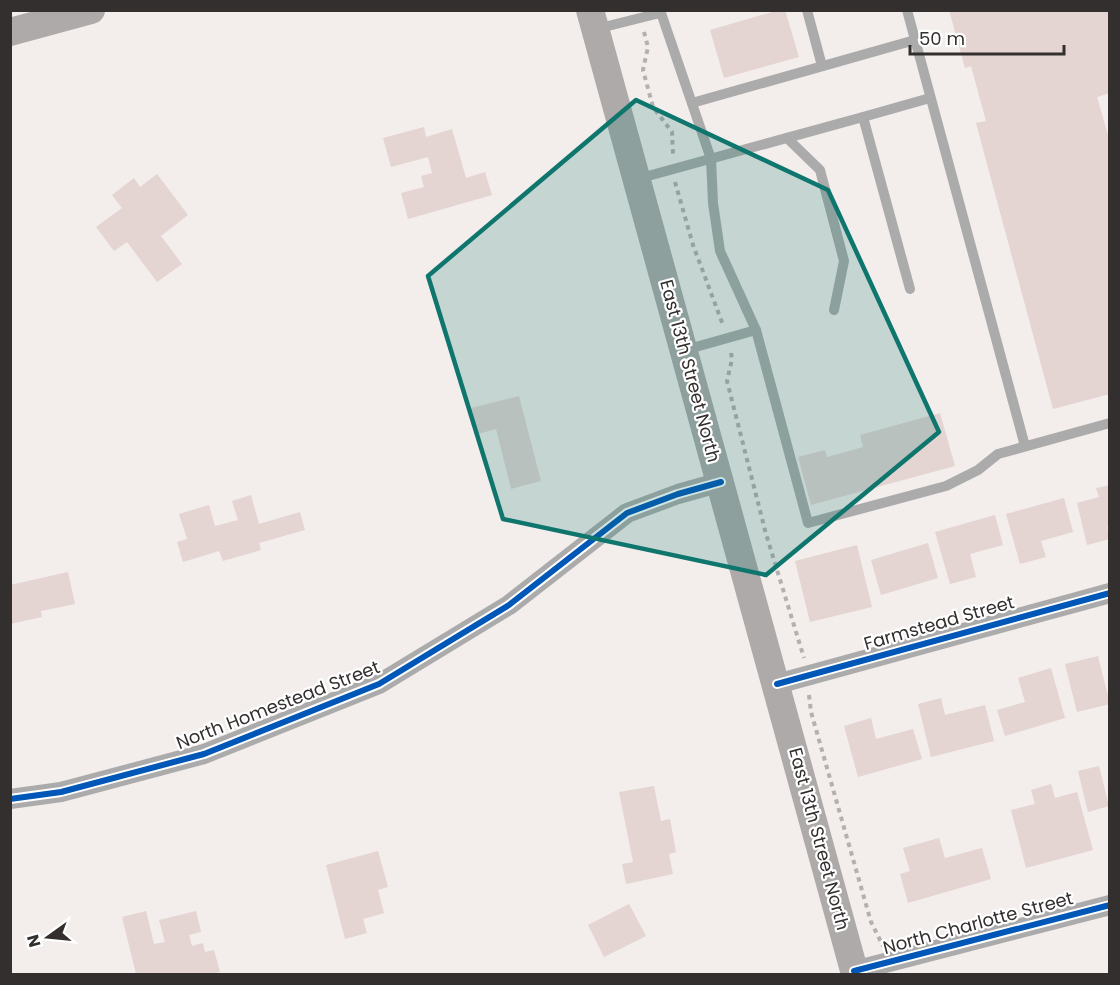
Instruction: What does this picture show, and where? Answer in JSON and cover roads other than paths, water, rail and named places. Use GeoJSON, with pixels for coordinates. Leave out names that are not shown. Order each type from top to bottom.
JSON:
{"type":"FeatureCollection","features":[{"type":"Feature","properties":{"kind":"main road"},"geometry":{"type":"LineString","coordinates":[[20,27],[91,10]]}},
{"type":"Feature","properties":{"kind":"main road","name":"East 13th Street North"},"geometry":{"type":"LineString","coordinates":[[593,20],[855,973]]}},
{"type":"Feature","properties":{"kind":"street","name":"North Homestead Street"},"geometry":{"type":"LineString","coordinates":[[10,799],[61,792],[204,754],[379,684],[509,605],[627,513],[678,494],[721,482]]}},
{"type":"Feature","properties":{"kind":"street","name":"Farmstead Street"},"geometry":{"type":"LineString","coordinates":[[777,684],[1110,593]]}},
{"type":"Feature","properties":{"kind":"street","name":"North Charlotte Street"},"geometry":{"type":"LineString","coordinates":[[855,973],[1110,905]]}},
{"type":"Feature","properties":{"kind":"lane"},"geometry":{"type":"LineString","coordinates":[[807,10],[822,66]]}},
{"type":"Feature","properties":{"kind":"lane"},"geometry":{"type":"LineString","coordinates":[[906,10],[1025,446]]}},
{"type":"Feature","properties":{"kind":"lane"},"geometry":{"type":"LineString","coordinates":[[593,20],[641,18],[660,12],[711,159],[713,203],[720,251],[756,330],[808,523],[946,486],[978,470],[998,454],[1110,423]]}},
{"type":"Feature","properties":{"kind":"lane"},"geometry":{"type":"LineString","coordinates":[[692,103],[915,40]]}},
{"type":"Feature","properties":{"kind":"lane"},"geometry":{"type":"LineString","coordinates":[[637,179],[930,98]]}},
{"type":"Feature","properties":{"kind":"lane"},"geometry":{"type":"LineString","coordinates":[[863,117],[910,289]]}},
{"type":"Feature","properties":{"kind":"lane"},"geometry":{"type":"LineString","coordinates":[[787,138],[820,170],[843,261],[834,310]]}},
{"type":"Feature","properties":{"kind":"lane"},"geometry":{"type":"LineString","coordinates":[[684,350],[756,330]]}}]}
